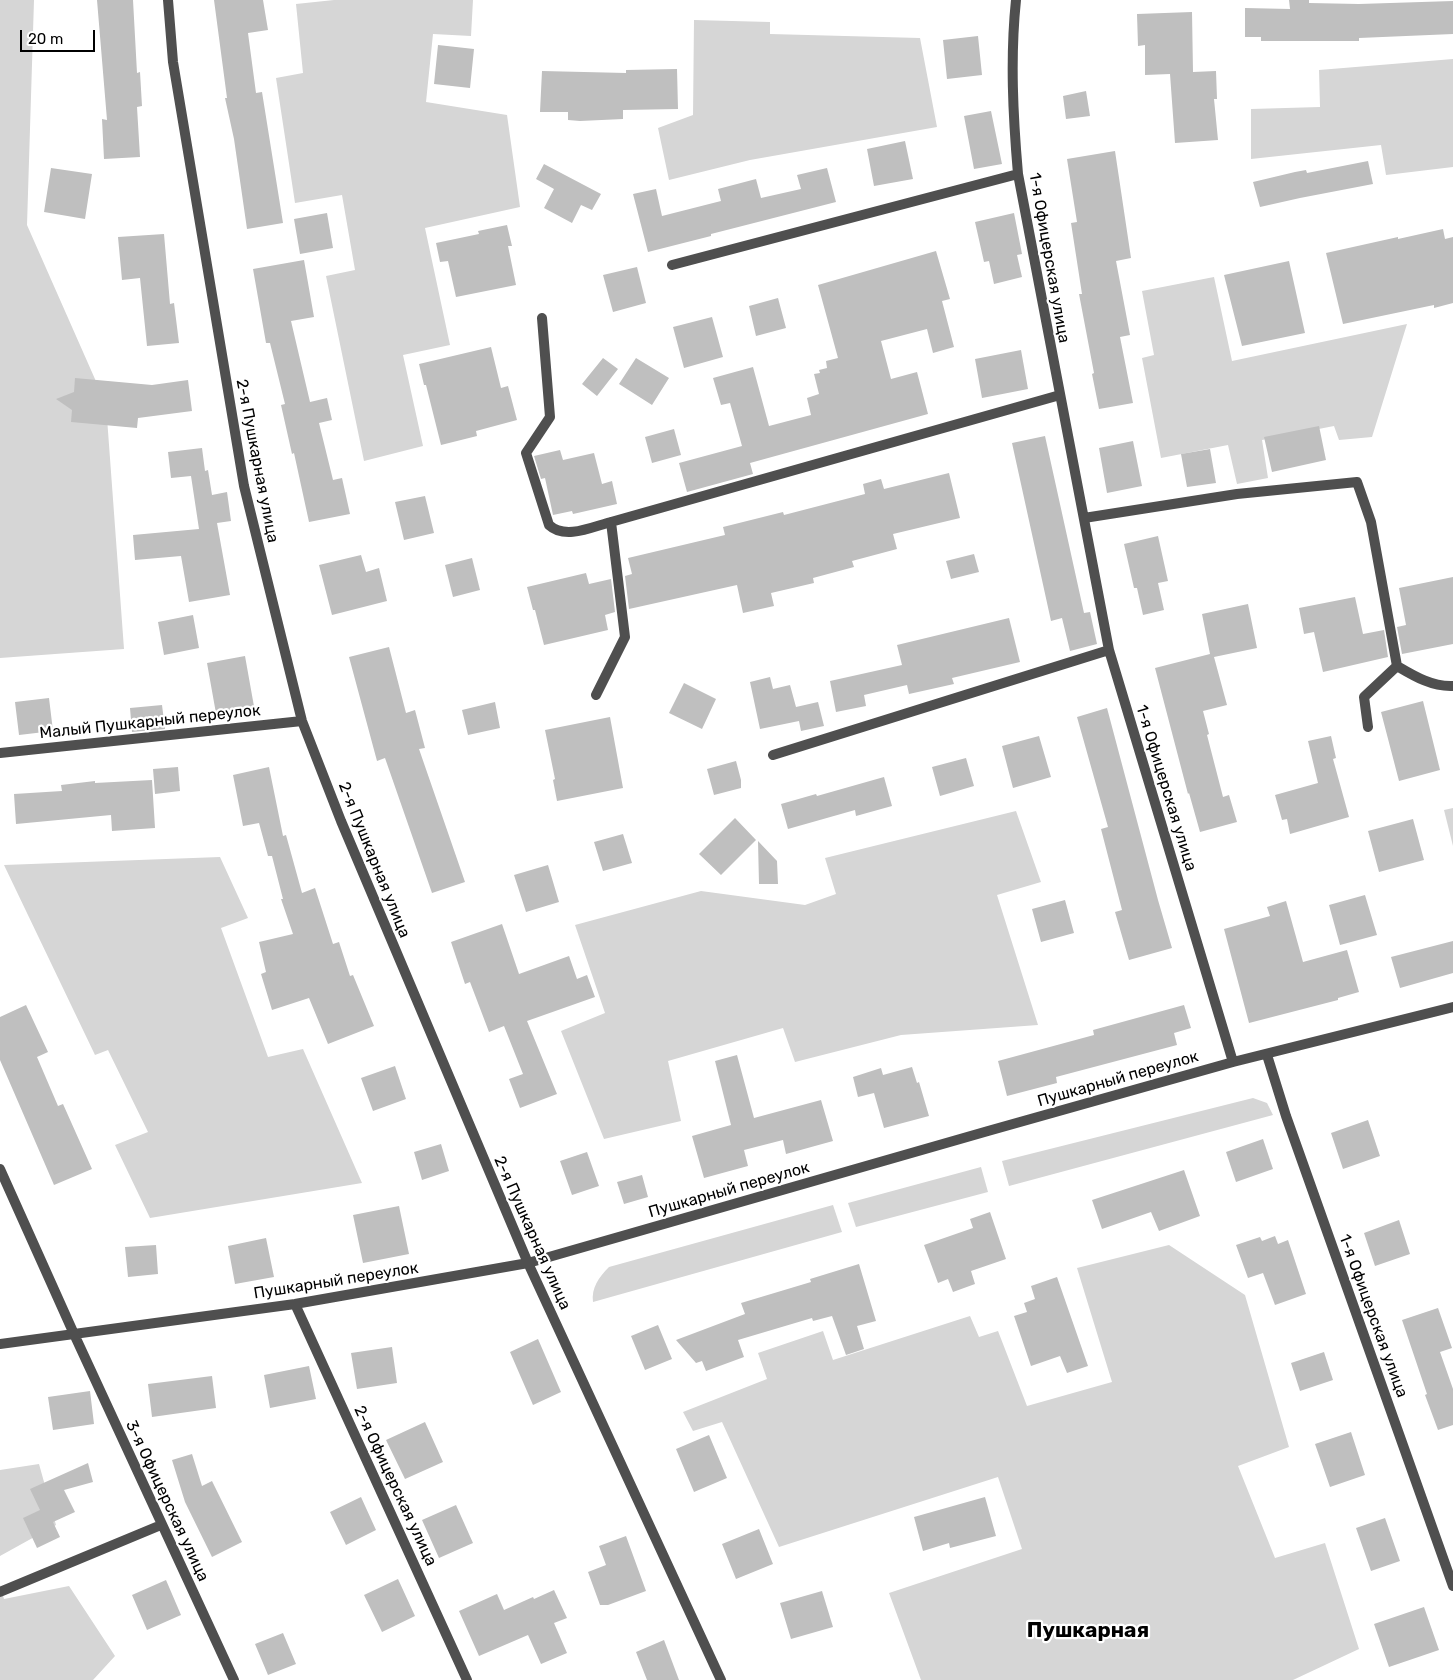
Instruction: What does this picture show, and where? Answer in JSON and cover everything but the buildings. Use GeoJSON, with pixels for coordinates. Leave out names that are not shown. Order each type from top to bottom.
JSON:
{"type":"FeatureCollection","features":[{"type":"Feature","properties":{"kind":"street","name":"2-я Пушкарная улица"},"geometry":{"type":"LineString","coordinates":[[168,0],[173,62],[244,486],[302,721],[341,821],[528,1263],[721,1680]]}},
{"type":"Feature","properties":{"kind":"street","name":"1-я Офицерская улица"},"geometry":{"type":"LineString","coordinates":[[1016,0],[1012,37],[1014,132],[1018,174],[1109,650],[1233,1062]]}},
{"type":"Feature","properties":{"kind":"street"},"geometry":{"type":"LineString","coordinates":[[672,265],[1018,174]]}},
{"type":"Feature","properties":{"kind":"street"},"geometry":{"type":"LineString","coordinates":[[542,318],[550,417],[526,453],[548,525],[554,530],[562,532],[611,522],[1060,395]]}},
{"type":"Feature","properties":{"kind":"street"},"geometry":{"type":"LineString","coordinates":[[1084,518],[1237,494],[1357,482],[1371,522],[1397,666],[1420,680],[1453,686]]}},
{"type":"Feature","properties":{"kind":"street"},"geometry":{"type":"LineString","coordinates":[[596,695],[625,637],[611,522]]}},
{"type":"Feature","properties":{"kind":"street"},"geometry":{"type":"LineString","coordinates":[[773,755],[1109,650]]}},
{"type":"Feature","properties":{"kind":"street"},"geometry":{"type":"LineString","coordinates":[[1368,727],[1364,697],[1397,666]]}},
{"type":"Feature","properties":{"kind":"street","name":"Малый Пушкарный переулок"},"geometry":{"type":"LineString","coordinates":[[0,753],[302,721]]}},
{"type":"Feature","properties":{"kind":"street","name":"Пушкарный переулок"},"geometry":{"type":"LineString","coordinates":[[0,1344],[295,1304],[528,1263],[1233,1062],[1453,1007]]}},
{"type":"Feature","properties":{"kind":"street","name":"1-я Офицерская улица"},"geometry":{"type":"LineString","coordinates":[[1267,1055],[1286,1116],[1453,1586]]}},
{"type":"Feature","properties":{"kind":"street","name":"3-я Офицерская улица"},"geometry":{"type":"LineString","coordinates":[[0,1169],[234,1680]]}},
{"type":"Feature","properties":{"kind":"street","name":"2-я Офицерская улица"},"geometry":{"type":"LineString","coordinates":[[295,1304],[467,1680]]}},
{"type":"Feature","properties":{"kind":"street"},"geometry":{"type":"LineString","coordinates":[[0,1592],[162,1524]]}},
{"type":"Feature","properties":{"kind":"shaded area"},"geometry":{"type":"Polygon","coordinates":[[[0,0],[34,0],[27,225],[106,404],[124,649],[0,658],[0,0]]]}},
{"type":"Feature","properties":{"kind":"shaded area"},"geometry":{"type":"Polygon","coordinates":[[[334,0],[473,0],[471,36],[433,34],[426,102],[507,115],[520,207],[425,228],[450,345],[403,355],[423,446],[364,461],[326,276],[355,270],[342,195],[295,203],[276,78],[303,73],[296,4],[334,0]]]}},
{"type":"Feature","properties":{"kind":"shaded area"},"geometry":{"type":"Polygon","coordinates":[[[694,20],[770,22],[770,34],[920,38],[937,127],[750,160],[669,180],[658,128],[693,115],[694,20]]]}},
{"type":"Feature","properties":{"kind":"shaded area"},"geometry":{"type":"Polygon","coordinates":[[[1453,59],[1453,167],[1386,175],[1381,145],[1251,159],[1251,109],[1320,107],[1319,70],[1453,59]]]}},
{"type":"Feature","properties":{"kind":"shaded area"},"geometry":{"type":"Polygon","coordinates":[[[1214,277],[1232,361],[1407,324],[1372,437],[1339,440],[1334,426],[1262,440],[1268,478],[1237,484],[1228,445],[1161,458],[1142,358],[1154,355],[1142,291],[1214,277]]]}},
{"type":"Feature","properties":{"kind":"shaded area"},"geometry":{"type":"Polygon","coordinates":[[[1453,808],[1453,846],[1444,810],[1453,808]]]}},
{"type":"Feature","properties":{"kind":"shaded area"},"geometry":{"type":"Polygon","coordinates":[[[1016,811],[1041,882],[997,895],[1038,1025],[901,1035],[795,1062],[783,1028],[668,1061],[681,1121],[604,1139],[561,1031],[605,1013],[575,925],[701,891],[805,905],[836,894],[825,858],[1016,811]]]}},
{"type":"Feature","properties":{"kind":"shaded area"},"geometry":{"type":"Polygon","coordinates":[[[220,857],[248,918],[221,928],[268,1057],[303,1049],[362,1183],[150,1218],[115,1145],[148,1132],[108,1050],[95,1055],[4,865],[220,857]]]}},
{"type":"Feature","properties":{"kind":"shaded area"},"geometry":{"type":"Polygon","coordinates":[[[1253,1098],[1267,1103],[1273,1115],[1009,1186],[1002,1161],[1253,1098]]]}},
{"type":"Feature","properties":{"kind":"shaded area"},"geometry":{"type":"Polygon","coordinates":[[[981,1167],[988,1192],[856,1227],[848,1203],[981,1167]]]}},
{"type":"Feature","properties":{"kind":"shaded area"},"geometry":{"type":"Polygon","coordinates":[[[833,1205],[842,1232],[593,1302],[593,1292],[596,1283],[609,1267],[833,1205]]]}},
{"type":"Feature","properties":{"kind":"shaded area"},"geometry":{"type":"Polygon","coordinates":[[[1169,1245],[1245,1295],[1289,1447],[1238,1466],[1275,1558],[1325,1543],[1359,1649],[1293,1680],[921,1680],[889,1593],[1022,1549],[998,1477],[779,1547],[722,1422],[693,1431],[683,1412],[767,1379],[758,1353],[823,1331],[833,1360],[970,1316],[979,1337],[998,1331],[1027,1406],[1112,1382],[1077,1268],[1169,1245]]]}},
{"type":"Feature","properties":{"kind":"shaded area"},"geometry":{"type":"Polygon","coordinates":[[[39,1464],[56,1525],[0,1556],[0,1470],[39,1464]]]}},
{"type":"Feature","properties":{"kind":"shaded area"},"geometry":{"type":"Polygon","coordinates":[[[0,1585],[4,1599],[69,1586],[115,1656],[93,1680],[0,1680],[0,1585]]]}},
{"type":"Feature","properties":{"kind":"district","name":"Пушкарная"},"geometry":{"type":"Point","coordinates":[1088,1631]}}]}
